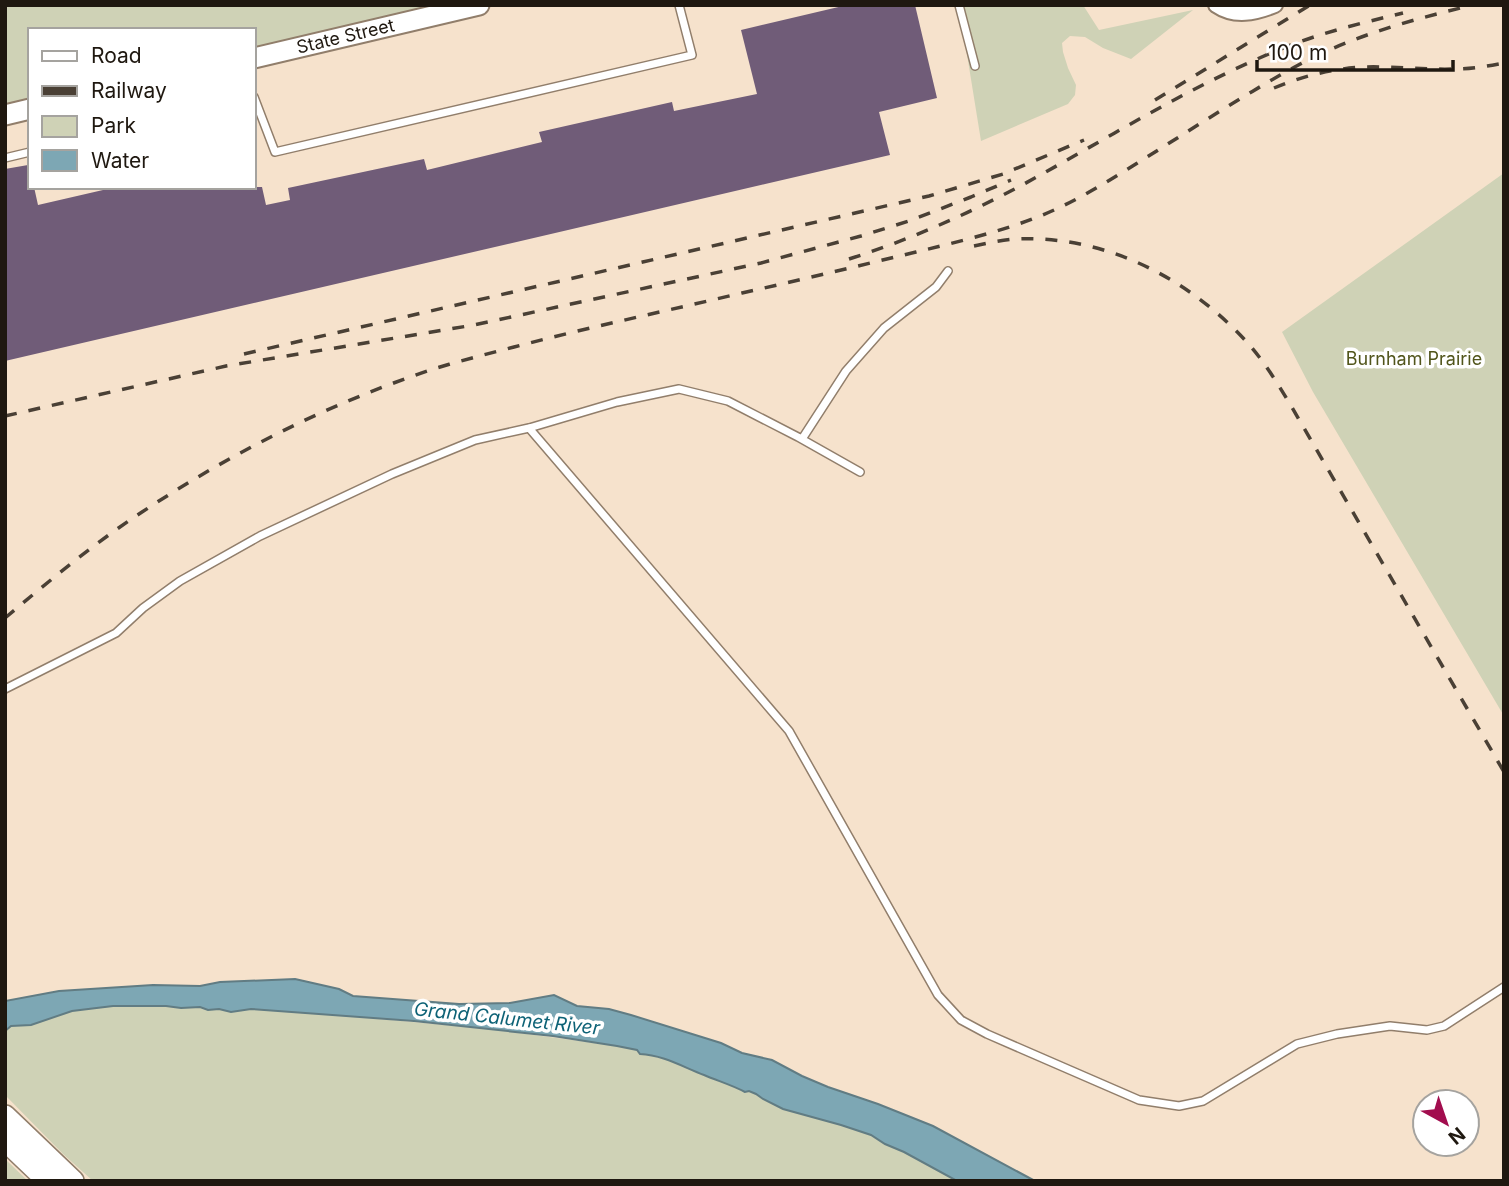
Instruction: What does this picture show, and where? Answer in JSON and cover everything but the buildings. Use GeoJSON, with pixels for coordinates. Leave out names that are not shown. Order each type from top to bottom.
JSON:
{"type":"FeatureCollection","features":[{"type":"Feature","properties":{"kind":"main road"},"geometry":{"type":"LineString","coordinates":[[5,1116],[73,1181]]}},
{"type":"Feature","properties":{"kind":"main road"},"geometry":{"type":"LineString","coordinates":[[5,1140],[48,1181]]}},
{"type":"Feature","properties":{"kind":"street","name":"State Street"},"geometry":{"type":"LineString","coordinates":[[256,58],[479,5]]}},
{"type":"Feature","properties":{"kind":"street"},"geometry":{"type":"LineString","coordinates":[[1216,5],[1236,13],[1257,12],[1275,5]]}},
{"type":"Feature","properties":{"kind":"street"},"geometry":{"type":"LineString","coordinates":[[5,115],[28,109]]}},
{"type":"Feature","properties":{"kind":"lane"},"geometry":{"type":"LineString","coordinates":[[256,101],[275,152],[692,55],[679,5]]}},
{"type":"Feature","properties":{"kind":"lane"},"geometry":{"type":"LineString","coordinates":[[959,5],[975,66]]}},
{"type":"Feature","properties":{"kind":"lane"},"geometry":{"type":"LineString","coordinates":[[5,158],[28,152]]}},
{"type":"Feature","properties":{"kind":"lane"},"geometry":{"type":"LineString","coordinates":[[802,439],[846,371],[884,328],[936,287],[948,271]]}},
{"type":"Feature","properties":{"kind":"lane"},"geometry":{"type":"LineString","coordinates":[[5,689],[116,633],[143,608],[180,581],[260,536],[392,474],[475,440],[529,428],[617,402],[679,388],[728,401],[860,472]]}},
{"type":"Feature","properties":{"kind":"lane"},"geometry":{"type":"LineString","coordinates":[[529,428],[789,731],[938,995],[961,1020],[987,1034],[1139,1100],[1179,1106],[1203,1101],[1297,1044],[1337,1034],[1390,1026],[1427,1030],[1444,1026],[1504,987]]}},
{"type":"Feature","properties":{"kind":"green space"},"geometry":{"type":"Polygon","coordinates":[[[5,5],[450,5],[256,51],[256,28],[28,28],[28,102],[5,108],[5,5]]]}},
{"type":"Feature","properties":{"kind":"green space"},"geometry":{"type":"Polygon","coordinates":[[[959,5],[1083,5],[1099,30],[1193,10],[1131,59],[1103,48],[1085,37],[1070,36],[1062,43],[1068,68],[1076,85],[1075,95],[1068,104],[981,141],[959,5]]]}},
{"type":"Feature","properties":{"kind":"green space","name":"Burnham Prairie"},"geometry":{"type":"Polygon","coordinates":[[[1504,173],[1504,716],[1313,392],[1282,332],[1504,173]]]}},
{"type":"Feature","properties":{"kind":"green space"},"geometry":{"type":"Polygon","coordinates":[[[113,1006],[200,1007],[231,1012],[251,1009],[336,1015],[489,1029],[637,1050],[644,1055],[666,1058],[745,1092],[756,1094],[783,1109],[871,1135],[957,1181],[93,1181],[5,1095],[5,1031],[11,1026],[31,1025],[72,1011],[113,1006]]]}},
{"type":"Feature","properties":{"kind":"green space"},"geometry":{"type":"Polygon","coordinates":[[[5,1159],[28,1181],[5,1181],[5,1159]]]}},
{"type":"Feature","properties":{"kind":"water","name":"Grand Calumet River"},"geometry":{"type":"Polygon","coordinates":[[[295,979],[339,989],[353,996],[459,1004],[510,1003],[554,995],[577,1006],[609,1009],[631,1015],[721,1043],[742,1053],[772,1060],[828,1087],[933,1126],[1035,1181],[957,1181],[871,1135],[783,1109],[749,1091],[745,1092],[665,1059],[640,1054],[637,1050],[553,1036],[414,1021],[251,1009],[231,1012],[200,1007],[166,1006],[113,1006],[72,1011],[31,1025],[11,1026],[5,1031],[5,1001],[59,991],[153,985],[200,986],[220,982],[295,979]]]}},
{"type":"Feature","properties":{"kind":"railway"},"geometry":{"type":"LineString","coordinates":[[1155,100],[1310,5]]}},
{"type":"Feature","properties":{"kind":"railway"},"geometry":{"type":"LineString","coordinates":[[5,618],[104,538],[171,493],[272,436],[341,404],[413,376],[476,357],[947,244],[1025,222],[1091,191],[1252,91],[1313,58],[1380,31],[1473,5]]}},
{"type":"Feature","properties":{"kind":"railway"},"geometry":{"type":"LineString","coordinates":[[849,259],[916,235],[981,206],[1189,92],[1256,59],[1319,35],[1403,13]]}},
{"type":"Feature","properties":{"kind":"railway"},"geometry":{"type":"LineString","coordinates":[[1274,88],[1329,71],[1351,68],[1461,69],[1504,63]]}},
{"type":"Feature","properties":{"kind":"railway"},"geometry":{"type":"LineString","coordinates":[[244,354],[929,196],[1003,174],[1084,140]]}},
{"type":"Feature","properties":{"kind":"railway"},"geometry":{"type":"LineString","coordinates":[[5,416],[226,366],[474,325],[761,263],[909,221],[1011,180]]}},
{"type":"Feature","properties":{"kind":"railway"},"geometry":{"type":"LineString","coordinates":[[974,246],[1016,239],[1048,240],[1111,252],[1169,279],[1221,316],[1263,362],[1290,404],[1504,772]]}}]}
